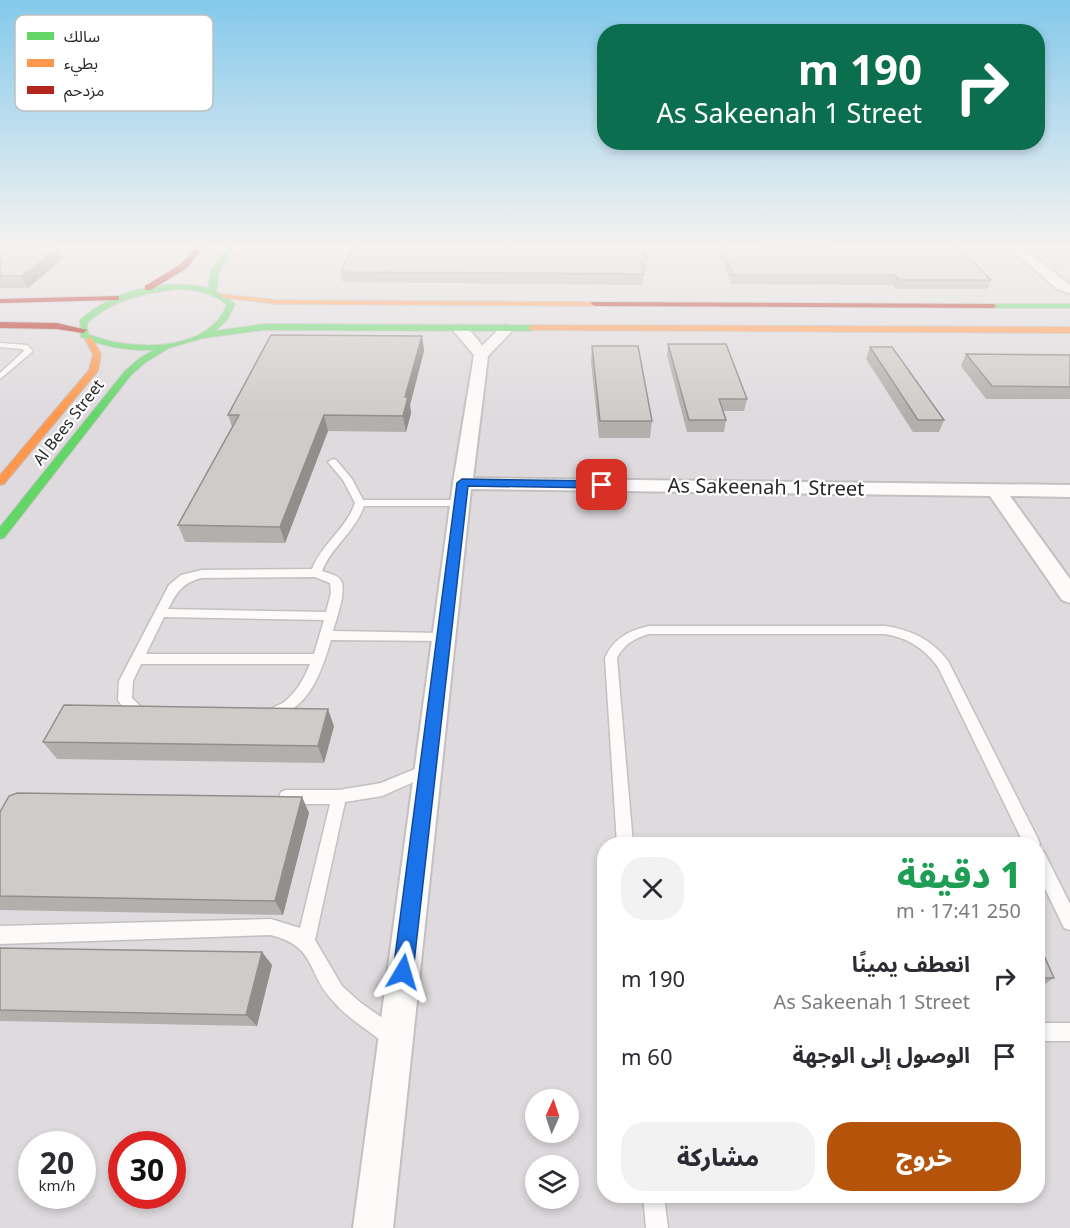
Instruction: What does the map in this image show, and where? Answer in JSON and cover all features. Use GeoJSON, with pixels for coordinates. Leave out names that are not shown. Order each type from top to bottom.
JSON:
{"type":"FeatureCollection","features":[{"type":"Feature","properties":{"kind":"street"},"geometry":{"type":"LineString","coordinates":[[86,335],[83,322],[91,313],[114,301]]}},
{"type":"Feature","properties":{"kind":"street"},"geometry":{"type":"LineString","coordinates":[[203,335],[220,325],[230,314],[231,304],[228,301]]}},
{"type":"Feature","properties":{"kind":"street"},"geometry":{"type":"LineString","coordinates":[[284,301],[1070,306]]}},
{"type":"Feature","properties":{"kind":"street"},"geometry":{"type":"LineString","coordinates":[[1051,306],[1056,301]]}},
{"type":"Feature","properties":{"kind":"street"},"geometry":{"type":"LineString","coordinates":[[0,325],[57,326],[86,335],[103,346],[124,349],[174,344],[203,335],[264,327],[1070,330]]}},
{"type":"Feature","properties":{"kind":"street"},"geometry":{"type":"LineString","coordinates":[[459,329],[471,339],[481,355]]}},
{"type":"Feature","properties":{"kind":"street"},"geometry":{"type":"LineString","coordinates":[[373,1228],[443,638],[481,355],[507,329]]}},
{"type":"Feature","properties":{"kind":"street","name":"Al Bees Street"},"geometry":{"type":"LineString","coordinates":[[0,482],[93,371],[97,357],[86,335]]}},
{"type":"Feature","properties":{"kind":"street","name":"Al Bees Street"},"geometry":{"type":"LineString","coordinates":[[0,535],[128,374],[143,360],[174,344]]}},
{"type":"Feature","properties":{"kind":"street"},"geometry":{"type":"LineString","coordinates":[[0,468],[18,461]]}},
{"type":"Feature","properties":{"kind":"street"},"geometry":{"type":"LineString","coordinates":[[996,490],[1070,595]]}},
{"type":"Feature","properties":{"kind":"street","name":"As Sakeenah 1 Street"},"geometry":{"type":"LineString","coordinates":[[461,493],[1070,491]]}},
{"type":"Feature","properties":{"kind":"lane"},"geometry":{"type":"LineString","coordinates":[[0,345],[24,347],[28,351],[0,377]]}},
{"type":"Feature","properties":{"kind":"lane"},"geometry":{"type":"LineString","coordinates":[[316,573],[320,559],[328,547],[357,517],[360,503],[347,479],[333,462]]}},
{"type":"Feature","properties":{"kind":"lane"},"geometry":{"type":"LineString","coordinates":[[360,503],[461,493]]}},
{"type":"Feature","properties":{"kind":"lane"},"geometry":{"type":"LineString","coordinates":[[161,714],[139,714],[125,700],[126,681],[173,588],[185,578],[202,574],[316,573],[335,581],[337,592],[332,616],[319,659],[305,690],[286,709],[263,716]]}},
{"type":"Feature","properties":{"kind":"lane"},"geometry":{"type":"LineString","coordinates":[[160,614],[332,616]]}},
{"type":"Feature","properties":{"kind":"lane"},"geometry":{"type":"LineString","coordinates":[[624,837],[611,658],[620,642],[628,636],[649,630],[885,630],[919,640],[929,647],[943,664],[1029,837]]}},
{"type":"Feature","properties":{"kind":"lane"},"geometry":{"type":"LineString","coordinates":[[326,635],[443,638]]}},
{"type":"Feature","properties":{"kind":"lane"},"geometry":{"type":"LineString","coordinates":[[137,659],[319,659]]}},
{"type":"Feature","properties":{"kind":"lane"},"geometry":{"type":"LineString","coordinates":[[268,797],[339,797],[382,789],[427,770]]}},
{"type":"Feature","properties":{"kind":"lane"},"geometry":{"type":"LineString","coordinates":[[306,940],[339,797]]}},
{"type":"Feature","properties":{"kind":"lane"},"geometry":{"type":"LineString","coordinates":[[1045,871],[1070,922]]}},
{"type":"Feature","properties":{"kind":"lane"},"geometry":{"type":"LineString","coordinates":[[0,935],[271,927],[287,930],[306,940],[322,973],[338,994],[395,1039]]}},
{"type":"Feature","properties":{"kind":"lane"},"geometry":{"type":"LineString","coordinates":[[1045,1032],[1070,1032]]}},
{"type":"Feature","properties":{"kind":"lane"},"geometry":{"type":"LineString","coordinates":[[655,1203],[657,1228]]}},
{"type":"Feature","properties":{"kind":"shaded area"},"geometry":{"type":"Polygon","coordinates":[[[0,301],[1070,301],[1070,1228],[0,1228],[0,301]]]}},
{"type":"Feature","properties":{"kind":"building"},"geometry":{"type":"Polygon","coordinates":[[[271,335],[422,336],[405,397],[408,397],[403,416],[324,415],[280,527],[178,525],[239,415],[228,415],[271,335]]]}},
{"type":"Feature","properties":{"kind":"building"},"geometry":{"type":"Polygon","coordinates":[[[668,344],[726,344],[747,399],[719,399],[726,420],[689,420],[668,344]]]}},
{"type":"Feature","properties":{"kind":"building"},"geometry":{"type":"Polygon","coordinates":[[[592,346],[638,346],[652,421],[600,421],[592,346]]]}},
{"type":"Feature","properties":{"kind":"building"},"geometry":{"type":"Polygon","coordinates":[[[870,347],[892,347],[944,420],[918,420],[870,347]]]}},
{"type":"Feature","properties":{"kind":"building"},"geometry":{"type":"Polygon","coordinates":[[[966,354],[1070,355],[1070,387],[992,386],[966,354]]]}},
{"type":"Feature","properties":{"kind":"building"},"geometry":{"type":"Polygon","coordinates":[[[64,705],[328,709],[318,746],[43,742],[64,705]]]}},
{"type":"Feature","properties":{"kind":"building"},"geometry":{"type":"Polygon","coordinates":[[[17,793],[302,797],[275,901],[0,896],[0,812],[9,796],[17,793]]]}},
{"type":"Feature","properties":{"kind":"building"},"geometry":{"type":"Polygon","coordinates":[[[0,948],[262,952],[246,1015],[0,1010],[0,948]]]}},
{"type":"Feature","properties":{"kind":"building"},"geometry":{"type":"Polygon","coordinates":[[[1045,958],[1054,978],[1045,978],[1045,958]]]}},
{"type":"Feature","properties":{"kind":"traffic: fast"},"geometry":{"type":"LineString","coordinates":[[113,301],[83,322],[84,335],[99,342],[117,346],[156,348],[175,345],[210,331],[226,317],[231,304],[228,301]]}},
{"type":"Feature","properties":{"kind":"traffic: fast"},"geometry":{"type":"LineString","coordinates":[[993,306],[1070,306]]}},
{"type":"Feature","properties":{"kind":"traffic: fast"},"geometry":{"type":"LineString","coordinates":[[203,335],[264,327],[532,328]]}},
{"type":"Feature","properties":{"kind":"traffic: fast"},"geometry":{"type":"LineString","coordinates":[[0,535],[128,373],[143,360],[165,348]]}},
{"type":"Feature","properties":{"kind":"traffic: slow"},"geometry":{"type":"LineString","coordinates":[[272,301],[595,304]]}},
{"type":"Feature","properties":{"kind":"traffic: slow"},"geometry":{"type":"LineString","coordinates":[[532,328],[1070,330]]}},
{"type":"Feature","properties":{"kind":"traffic: slow"},"geometry":{"type":"LineString","coordinates":[[0,482],[93,371],[97,354],[89,340]]}},
{"type":"Feature","properties":{"kind":"traffic: jam"},"geometry":{"type":"LineString","coordinates":[[595,304],[993,306]]}},
{"type":"Feature","properties":{"kind":"traffic: jam"},"geometry":{"type":"LineString","coordinates":[[0,325],[57,326],[83,330]]}},
{"type":"Feature","properties":{"kind":"route"},"geometry":{"type":"LineString","coordinates":[[403,972],[462,483],[602,485]]}}]}
